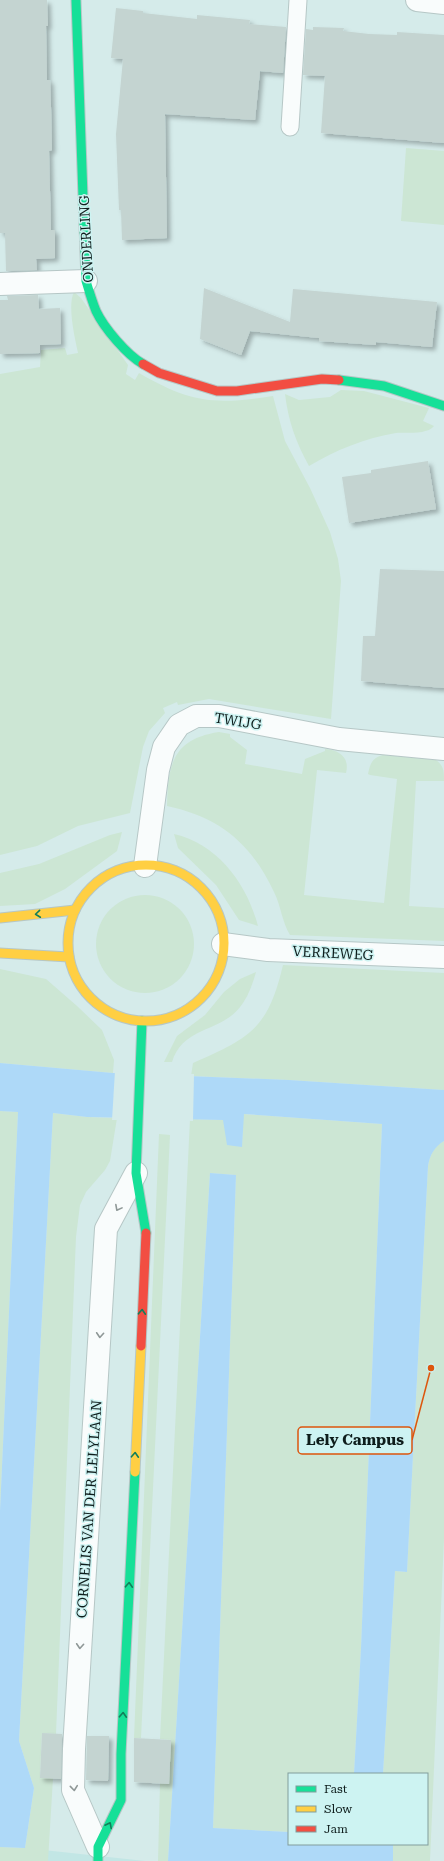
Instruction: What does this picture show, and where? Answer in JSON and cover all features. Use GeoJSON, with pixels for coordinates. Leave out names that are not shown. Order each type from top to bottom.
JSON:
{"type":"FeatureCollection","features":[{"type":"Feature","properties":{"kind":"street","name":"ONDERLING"},"geometry":{"type":"LineString","coordinates":[[76,0],[86,281],[96,311],[110,332],[136,360],[158,373],[217,391],[237,391],[322,379],[354,381],[384,386],[444,406]]}},
{"type":"Feature","properties":{"kind":"street"},"geometry":{"type":"LineString","coordinates":[[417,0],[444,3]]}},
{"type":"Feature","properties":{"kind":"street"},"geometry":{"type":"LineString","coordinates":[[0,284],[86,281]]}},
{"type":"Feature","properties":{"kind":"street","name":"TWIJG"},"geometry":{"type":"LineString","coordinates":[[145,866],[158,770],[164,747],[179,725],[196,716],[218,716],[339,739],[444,749]]}},
{"type":"Feature","properties":{"kind":"street"},"geometry":{"type":"LineString","coordinates":[[145,866],[157,866],[175,871],[191,880],[200,888],[215,908],[222,931],[223,944],[222,956],[214,980],[200,1000],[190,1007],[167,1018],[142,1020],[117,1015],[95,1002],[78,982],[69,957],[68,933],[75,910],[89,889],[109,874],[132,867],[145,866]]}},
{"type":"Feature","properties":{"kind":"street"},"geometry":{"type":"LineString","coordinates":[[0,918],[75,910]]}},
{"type":"Feature","properties":{"kind":"street","name":"VERREWEG"},"geometry":{"type":"LineString","coordinates":[[223,944],[268,950],[444,957]]}},
{"type":"Feature","properties":{"kind":"street"},"geometry":{"type":"LineString","coordinates":[[0,953],[69,957]]}},
{"type":"Feature","properties":{"kind":"street","name":"CORNELIS VAN DER LELYLAAN"},"geometry":{"type":"LineString","coordinates":[[98,1854],[121,1800],[122,1746],[146,1234],[136,1173],[142,1020]]}},
{"type":"Feature","properties":{"kind":"street","name":"CORNELIS VAN DER LELYLAAN"},"geometry":{"type":"LineString","coordinates":[[98,1854],[73,1790],[74,1749],[106,1229],[136,1173]]}},
{"type":"Feature","properties":{"kind":"lane"},"geometry":{"type":"LineString","coordinates":[[290,127],[298,0]]}},
{"type":"Feature","properties":{"kind":"shaded area"},"geometry":{"type":"Polygon","coordinates":[[[25,1848],[145,1861],[0,1861],[25,1848]]]}},
{"type":"Feature","properties":{"kind":"green space"},"geometry":{"type":"Polygon","coordinates":[[[406,148],[444,151],[444,225],[401,221],[406,148]]]}},
{"type":"Feature","properties":{"kind":"green space"},"geometry":{"type":"Polygon","coordinates":[[[74,292],[81,298],[128,365],[126,374],[135,380],[139,373],[174,391],[189,396],[218,401],[273,396],[285,441],[310,488],[330,532],[338,559],[341,581],[331,719],[209,699],[178,705],[177,702],[163,708],[165,713],[149,731],[143,747],[130,813],[78,826],[37,846],[0,855],[0,374],[40,367],[41,350],[65,348],[67,355],[78,353],[71,313],[74,292]]]}},
{"type":"Feature","properties":{"kind":"green space"},"geometry":{"type":"Polygon","coordinates":[[[341,390],[364,391],[429,408],[423,421],[434,426],[427,431],[396,433],[362,441],[340,450],[309,466],[293,431],[285,394],[299,400],[330,397],[341,390]]]}},
{"type":"Feature","properties":{"kind":"green space"},"geometry":{"type":"Polygon","coordinates":[[[219,732],[230,734],[230,737],[247,750],[245,764],[302,774],[305,759],[325,751],[325,749],[339,753],[345,759],[347,767],[346,773],[317,770],[304,895],[384,903],[397,779],[368,774],[371,764],[376,758],[383,755],[436,760],[439,762],[443,769],[444,781],[416,781],[409,906],[444,908],[444,941],[290,935],[274,892],[255,859],[244,846],[218,825],[186,811],[167,806],[169,778],[176,756],[183,747],[192,741],[204,735],[219,732]]]}},
{"type":"Feature","properties":{"kind":"green space"},"geometry":{"type":"Polygon","coordinates":[[[122,832],[117,851],[65,889],[35,904],[0,906],[0,873],[39,864],[110,835],[122,832]]]}},
{"type":"Feature","properties":{"kind":"green space"},"geometry":{"type":"Polygon","coordinates":[[[174,834],[190,839],[204,847],[217,856],[228,868],[246,895],[258,926],[239,920],[216,885],[178,848],[174,834]]]}},
{"type":"Feature","properties":{"kind":"green space"},"geometry":{"type":"Polygon","coordinates":[[[145,895],[164,899],[180,909],[190,925],[194,944],[190,963],[180,979],[164,989],[145,993],[126,989],[110,979],[100,963],[96,944],[100,925],[110,909],[126,899],[145,895]]]}},
{"type":"Feature","properties":{"kind":"green space"},"geometry":{"type":"Polygon","coordinates":[[[283,965],[444,973],[444,1090],[289,1080],[191,1076],[193,1063],[229,1046],[243,1038],[254,1029],[263,1018],[271,1004],[283,965]]]}},
{"type":"Feature","properties":{"kind":"green space"},"geometry":{"type":"Polygon","coordinates":[[[0,969],[46,979],[77,1006],[102,1030],[114,1060],[113,1073],[0,1063],[0,969]]]}},
{"type":"Feature","properties":{"kind":"green space"},"geometry":{"type":"Polygon","coordinates":[[[256,972],[247,996],[235,1013],[225,1020],[185,1041],[178,1050],[172,1062],[164,1062],[177,1036],[205,1015],[224,992],[240,979],[256,972]]]}},
{"type":"Feature","properties":{"kind":"green space"},"geometry":{"type":"Polygon","coordinates":[[[0,1111],[18,1112],[0,1511],[0,1111]]]}},
{"type":"Feature","properties":{"kind":"green space"},"geometry":{"type":"Polygon","coordinates":[[[53,1113],[87,1117],[117,1118],[110,1161],[105,1170],[86,1192],[80,1205],[76,1237],[56,1734],[42,1733],[40,1777],[53,1778],[48,1861],[0,1861],[0,1847],[25,1848],[34,1788],[19,1741],[53,1113]]]}},
{"type":"Feature","properties":{"kind":"green space"},"geometry":{"type":"Polygon","coordinates":[[[243,1114],[382,1124],[361,1648],[354,1773],[288,1773],[288,1832],[213,1828],[236,1175],[210,1173],[168,1861],[158,1861],[160,1783],[169,1784],[171,1740],[160,1739],[190,1119],[224,1120],[242,1147],[243,1114]]]}},
{"type":"Feature","properties":{"kind":"green space"},"geometry":{"type":"Polygon","coordinates":[[[159,1134],[170,1135],[141,1738],[134,1738],[159,1134]]]}},
{"type":"Feature","properties":{"kind":"green space"},"geometry":{"type":"Polygon","coordinates":[[[444,1141],[444,1538],[430,1861],[393,1861],[393,1845],[428,1845],[428,1773],[383,1773],[395,1571],[407,1572],[428,1166],[433,1151],[444,1141]]]}},
{"type":"Feature","properties":{"kind":"water"},"geometry":{"type":"Polygon","coordinates":[[[0,1063],[113,1073],[289,1080],[444,1090],[444,1141],[433,1152],[428,1166],[407,1572],[395,1571],[383,1773],[354,1773],[361,1648],[382,1124],[244,1114],[242,1147],[227,1145],[223,1120],[87,1117],[53,1113],[19,1741],[34,1788],[25,1848],[0,1847],[0,1511],[18,1112],[0,1111],[0,1063]]]}},
{"type":"Feature","properties":{"kind":"water"},"geometry":{"type":"Polygon","coordinates":[[[210,1173],[236,1175],[213,1828],[288,1832],[288,1845],[393,1845],[393,1861],[168,1861],[210,1173]]]}},
{"type":"Feature","properties":{"kind":"pier"},"geometry":{"type":"Polygon","coordinates":[[[115,1071],[194,1074],[193,1121],[112,1120],[115,1071]]]}},
{"type":"Feature","properties":{"kind":"building"},"geometry":{"type":"Polygon","coordinates":[[[0,0],[47,0],[47,80],[50,80],[52,150],[49,151],[51,230],[55,230],[55,258],[36,259],[37,270],[6,271],[5,233],[0,233],[0,0]]]}},
{"type":"Feature","properties":{"kind":"building"},"geometry":{"type":"Polygon","coordinates":[[[116,8],[143,11],[143,13],[197,19],[197,15],[250,20],[249,24],[286,27],[283,73],[260,71],[255,120],[165,114],[167,238],[122,240],[121,210],[119,210],[116,134],[123,59],[111,58],[116,8]]]}},
{"type":"Feature","properties":{"kind":"building"},"geometry":{"type":"Polygon","coordinates":[[[313,27],[344,28],[343,31],[369,34],[397,35],[397,32],[444,35],[444,143],[321,133],[325,76],[303,75],[306,29],[313,30],[313,27]]]}},
{"type":"Feature","properties":{"kind":"building"},"geometry":{"type":"Polygon","coordinates":[[[204,288],[290,322],[293,289],[437,302],[432,347],[376,342],[376,345],[319,341],[319,338],[250,331],[241,355],[200,339],[204,288]]]}},
{"type":"Feature","properties":{"kind":"building"},"geometry":{"type":"Polygon","coordinates":[[[38,295],[39,309],[60,308],[61,344],[40,345],[40,353],[0,354],[0,300],[8,300],[7,296],[38,295]]]}},
{"type":"Feature","properties":{"kind":"building"},"geometry":{"type":"Polygon","coordinates":[[[428,461],[436,509],[349,523],[342,477],[371,473],[371,470],[428,461]]]}},
{"type":"Feature","properties":{"kind":"building"},"geometry":{"type":"Polygon","coordinates":[[[380,569],[444,571],[444,688],[361,681],[363,636],[375,636],[380,569]]]}},
{"type":"Feature","properties":{"kind":"building"},"geometry":{"type":"Polygon","coordinates":[[[42,1733],[62,1734],[61,1779],[40,1778],[42,1733]]]}},
{"type":"Feature","properties":{"kind":"building"},"geometry":{"type":"Polygon","coordinates":[[[87,1736],[109,1736],[108,1781],[86,1780],[87,1736]]]}},
{"type":"Feature","properties":{"kind":"building"},"geometry":{"type":"Polygon","coordinates":[[[134,1738],[171,1740],[169,1784],[134,1782],[134,1738]]]}},
{"type":"Feature","properties":{"kind":"traffic: fast"},"geometry":{"type":"LineString","coordinates":[[76,0],[86,281],[96,311],[104,325],[123,348],[143,364]]}},
{"type":"Feature","properties":{"kind":"traffic: fast"},"geometry":{"type":"LineString","coordinates":[[339,380],[384,386],[444,406]]}},
{"type":"Feature","properties":{"kind":"traffic: fast"},"geometry":{"type":"LineString","coordinates":[[142,1021],[136,1173],[146,1233]]}},
{"type":"Feature","properties":{"kind":"traffic: fast"},"geometry":{"type":"LineString","coordinates":[[98,1861],[98,1847],[121,1800],[121,1754],[135,1472]]}},
{"type":"Feature","properties":{"kind":"traffic: slow"},"geometry":{"type":"LineString","coordinates":[[146,865],[176,871],[201,888],[218,913],[224,943],[218,973],[201,998],[176,1015],[146,1021],[116,1015],[91,998],[74,973],[68,943],[74,913],[91,888],[116,871],[146,865]]}},
{"type":"Feature","properties":{"kind":"traffic: slow"},"geometry":{"type":"LineString","coordinates":[[0,918],[75,910]]}},
{"type":"Feature","properties":{"kind":"traffic: slow"},"geometry":{"type":"LineString","coordinates":[[0,953],[69,957]]}},
{"type":"Feature","properties":{"kind":"traffic: slow"},"geometry":{"type":"LineString","coordinates":[[135,1472],[141,1346]]}},
{"type":"Feature","properties":{"kind":"traffic: jam"},"geometry":{"type":"LineString","coordinates":[[143,364],[159,373],[217,391],[237,391],[322,379],[339,380]]}},
{"type":"Feature","properties":{"kind":"traffic: jam"},"geometry":{"type":"LineString","coordinates":[[141,1346],[146,1233]]}},
{"type":"Feature","properties":{"kind":"place","name":"Lely Campus"},"geometry":{"type":"Point","coordinates":[431,1368]}}]}
